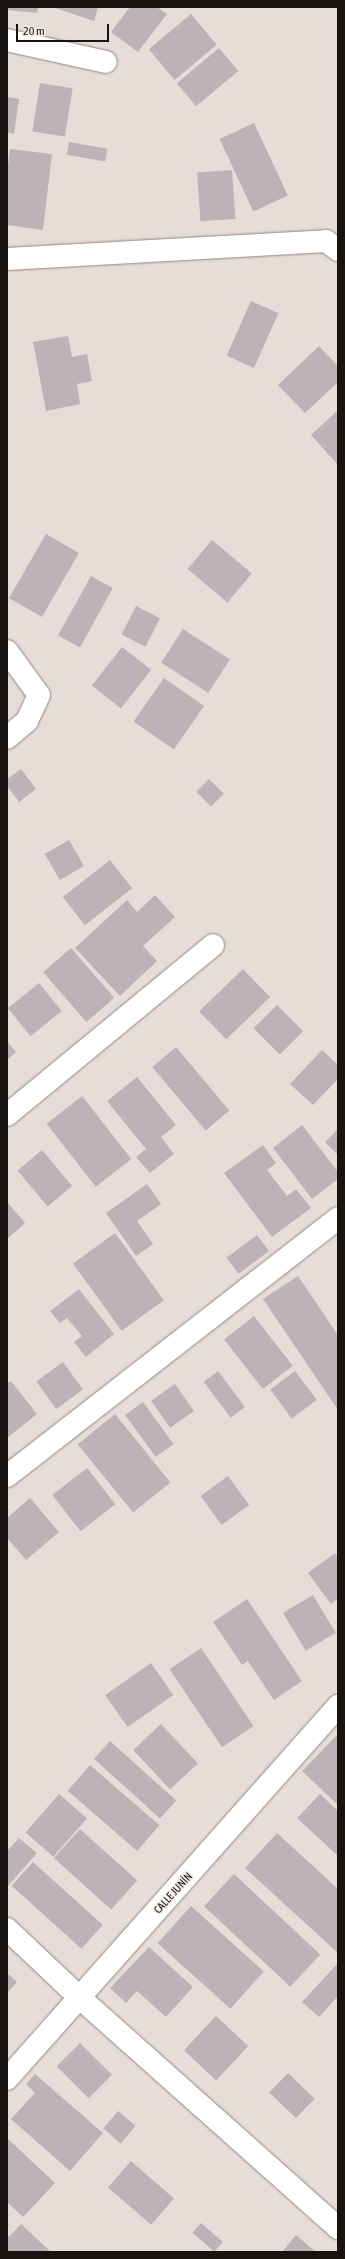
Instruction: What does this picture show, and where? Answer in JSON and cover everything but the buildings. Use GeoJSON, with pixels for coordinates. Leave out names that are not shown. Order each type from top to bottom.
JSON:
{"type":"FeatureCollection","features":[{"type":"Feature","properties":{"kind":"street"},"geometry":{"type":"LineString","coordinates":[[7,40],[106,62]]}},
{"type":"Feature","properties":{"kind":"street"},"geometry":{"type":"LineString","coordinates":[[7,259],[326,241],[338,250]]}},
{"type":"Feature","properties":{"kind":"street"},"geometry":{"type":"LineString","coordinates":[[7,651],[40,695],[27,720],[7,738]]}},
{"type":"Feature","properties":{"kind":"street"},"geometry":{"type":"LineString","coordinates":[[7,1115],[213,945]]}},
{"type":"Feature","properties":{"kind":"street"},"geometry":{"type":"LineString","coordinates":[[7,1476],[338,1218]]}},
{"type":"Feature","properties":{"kind":"street","name":"CALLE JUNÍN"},"geometry":{"type":"LineString","coordinates":[[7,2079],[338,1706]]}},
{"type":"Feature","properties":{"kind":"street"},"geometry":{"type":"LineString","coordinates":[[7,1929],[80,1998],[338,2228]]}}]}
